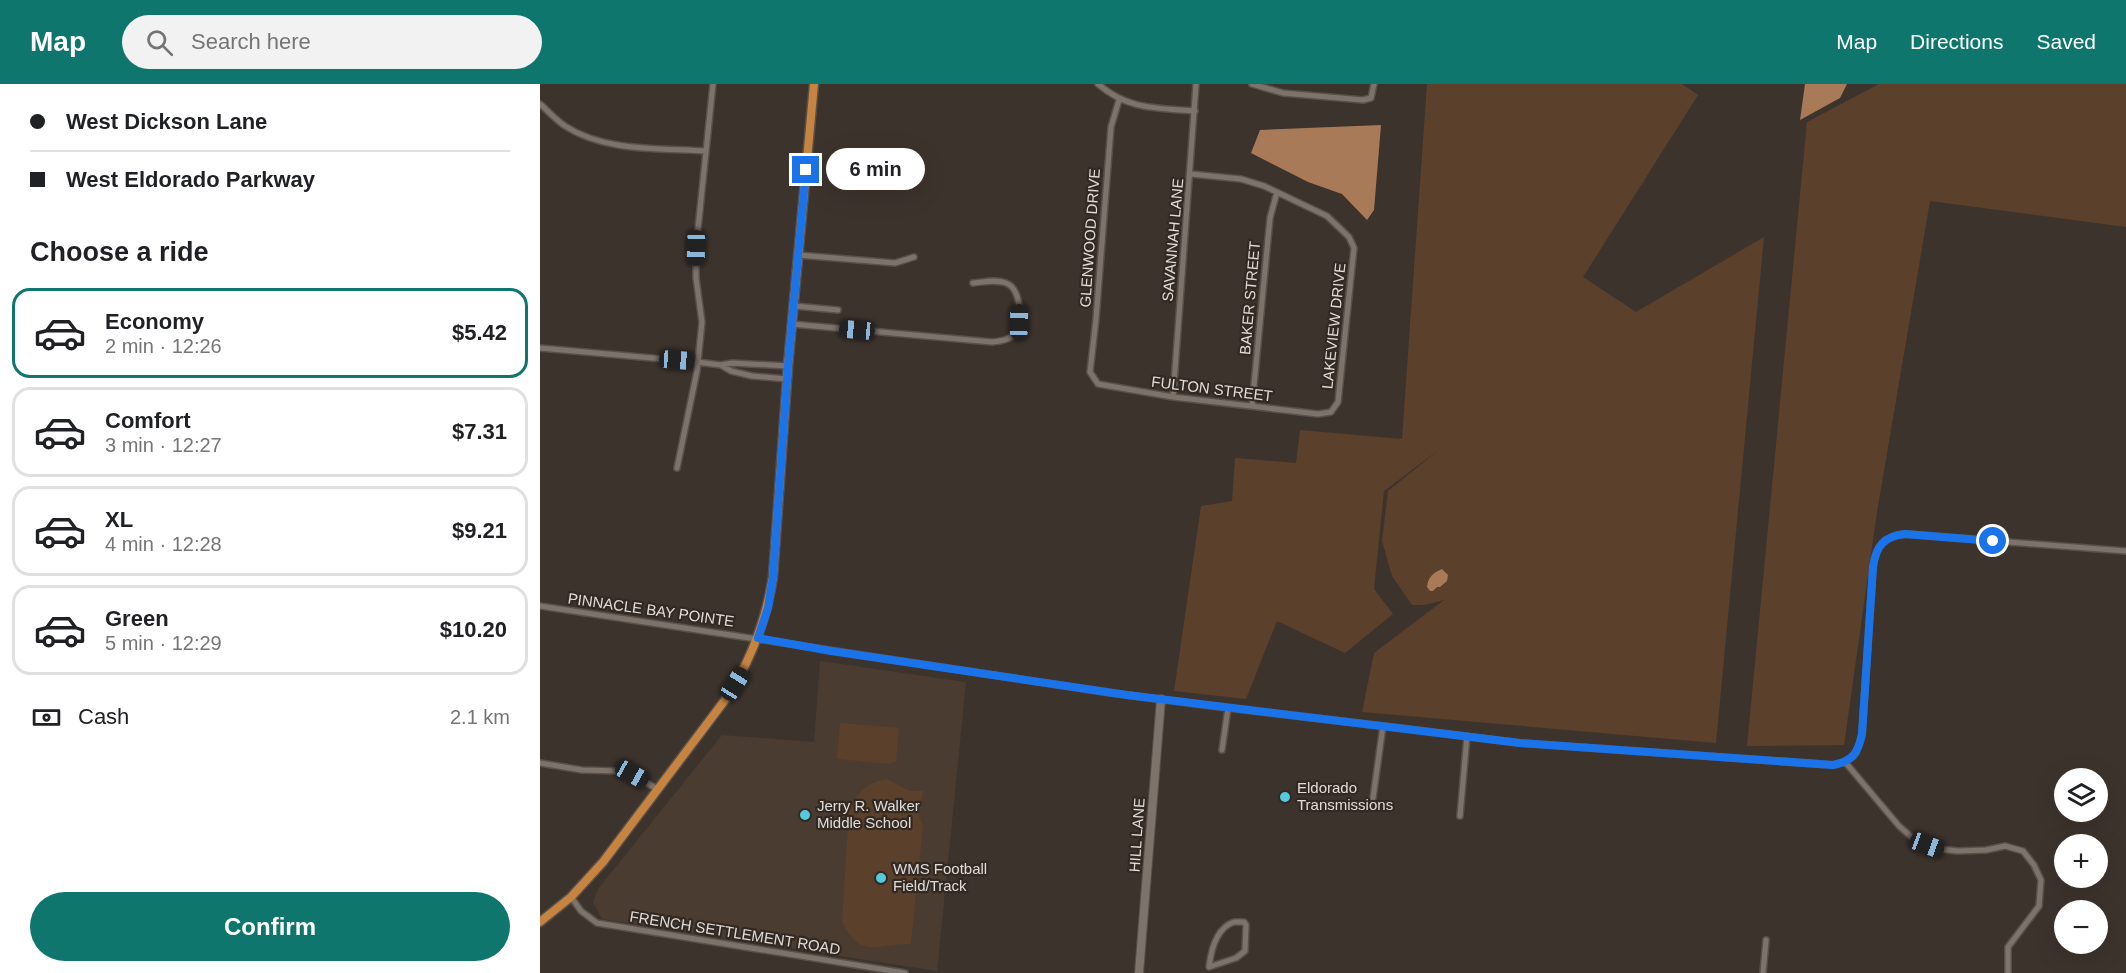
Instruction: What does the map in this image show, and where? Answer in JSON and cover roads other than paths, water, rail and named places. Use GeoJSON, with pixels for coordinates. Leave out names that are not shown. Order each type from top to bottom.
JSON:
{"type":"FeatureCollection","features":[{"type":"Feature","properties":{"kind":"main road"},"geometry":{"type":"LineString","coordinates":[[540,922],[571,897],[603,862],[728,696],[744,671],[768,608],[773,577],[788,366],[813,84]]}},
{"type":"Feature","properties":{"kind":"street"},"geometry":{"type":"LineString","coordinates":[[677,468],[698,362],[702,322],[696,278],[696,248],[712,84]]}},
{"type":"Feature","properties":{"kind":"street"},"geometry":{"type":"LineString","coordinates":[[1098,84],[1119,100],[1139,106],[1195,111]]}},
{"type":"Feature","properties":{"kind":"street","name":"SAVANNAH LANE"},"geometry":{"type":"LineString","coordinates":[[1173,397],[1196,84]]}},
{"type":"Feature","properties":{"kind":"street"},"geometry":{"type":"LineString","coordinates":[[1252,84],[1283,93],[1363,100],[1371,98],[1374,84]]}},
{"type":"Feature","properties":{"kind":"street"},"geometry":{"type":"LineString","coordinates":[[1283,93],[1284,84]]}},
{"type":"Feature","properties":{"kind":"street","name":"GLENWOOD DRIVE"},"geometry":{"type":"LineString","coordinates":[[1092,378],[1090,372],[1111,127],[1119,100]]}},
{"type":"Feature","properties":{"kind":"street"},"geometry":{"type":"LineString","coordinates":[[540,104],[565,125],[592,139],[620,145],[706,151]]}},
{"type":"Feature","properties":{"kind":"street","name":"LAKEVIEW DRIVE"},"geometry":{"type":"LineString","coordinates":[[1191,174],[1241,179],[1264,186],[1327,216],[1349,237],[1354,248],[1338,402],[1331,412]]}},
{"type":"Feature","properties":{"kind":"street","name":"BAKER STREET"},"geometry":{"type":"LineString","coordinates":[[1252,406],[1270,218],[1277,192]]}},
{"type":"Feature","properties":{"kind":"street"},"geometry":{"type":"LineString","coordinates":[[798,255],[895,263],[914,256]]}},
{"type":"Feature","properties":{"kind":"street"},"geometry":{"type":"LineString","coordinates":[[792,324],[992,342],[1006,340],[1016,332],[1019,322],[1019,307],[1015,290],[1009,283],[999,281],[973,283]]}},
{"type":"Feature","properties":{"kind":"street"},"geometry":{"type":"LineString","coordinates":[[794,306],[838,310]]}},
{"type":"Feature","properties":{"kind":"street"},"geometry":{"type":"LineString","coordinates":[[540,348],[698,362],[721,366],[752,376],[787,379]]}},
{"type":"Feature","properties":{"kind":"street"},"geometry":{"type":"LineString","coordinates":[[721,366],[732,363],[788,366]]}},
{"type":"Feature","properties":{"kind":"street","name":"FULTON STREET"},"geometry":{"type":"LineString","coordinates":[[1092,378],[1098,384],[1173,397],[1318,414],[1331,412]]}},
{"type":"Feature","properties":{"kind":"street"},"geometry":{"type":"LineString","coordinates":[[2008,973],[2008,947],[2039,906],[2041,880],[2034,865],[2023,851],[2005,846],[1958,850],[1939,849],[1916,841],[1899,826],[1845,762],[1857,753],[1862,734],[1875,555],[1880,543],[1905,534],[2126,551]]}},
{"type":"Feature","properties":{"kind":"street","name":"PINNACLE BAY POINTE"},"geometry":{"type":"LineString","coordinates":[[540,606],[1161,699],[1520,743],[1814,765],[1833,765],[1845,762]]}},
{"type":"Feature","properties":{"kind":"street","name":"HILL LANE"},"geometry":{"type":"LineString","coordinates":[[1139,973],[1161,699]]}},
{"type":"Feature","properties":{"kind":"street"},"geometry":{"type":"LineString","coordinates":[[1222,750],[1228,708]]}},
{"type":"Feature","properties":{"kind":"street"},"geometry":{"type":"LineString","coordinates":[[1373,798],[1383,726]]}},
{"type":"Feature","properties":{"kind":"street"},"geometry":{"type":"LineString","coordinates":[[1460,816],[1467,736]]}},
{"type":"Feature","properties":{"kind":"street"},"geometry":{"type":"LineString","coordinates":[[540,763],[582,770],[619,771],[632,774],[657,789]]}},
{"type":"Feature","properties":{"kind":"street","name":"FRENCH SETTLEMENT ROAD"},"geometry":{"type":"LineString","coordinates":[[571,897],[581,910],[597,923],[905,973]]}},
{"type":"Feature","properties":{"kind":"street"},"geometry":{"type":"LineString","coordinates":[[1204,973],[1209,967],[1214,944],[1220,934],[1228,924],[1244,922],[1248,929],[1245,951],[1223,963],[1209,967]]}},
{"type":"Feature","properties":{"kind":"street"},"geometry":{"type":"LineString","coordinates":[[1763,973],[1766,940]]}},
{"type":"Feature","properties":{"kind":"place","name":"Eldorado Transmissions"},"geometry":{"type":"Point","coordinates":[1285,797]}},
{"type":"Feature","properties":{"kind":"place","name":"Jerry R. Walker Middle School"},"geometry":{"type":"Point","coordinates":[805,815]}},
{"type":"Feature","properties":{"kind":"place","name":"WMS Football Field/Track"},"geometry":{"type":"Point","coordinates":[881,878]}}]}
